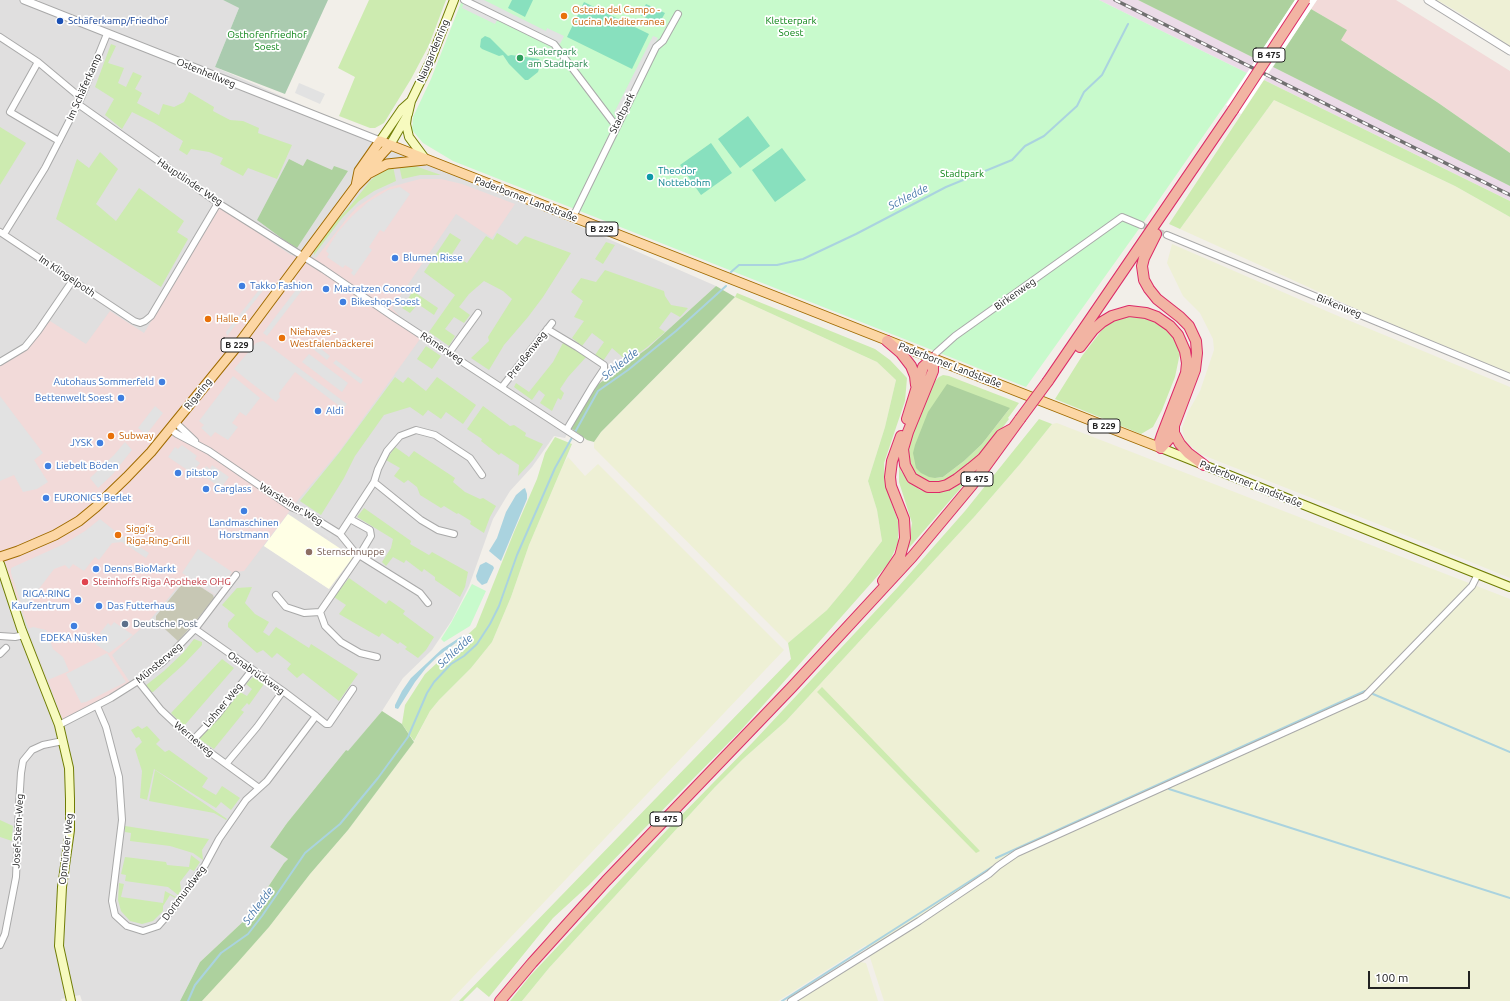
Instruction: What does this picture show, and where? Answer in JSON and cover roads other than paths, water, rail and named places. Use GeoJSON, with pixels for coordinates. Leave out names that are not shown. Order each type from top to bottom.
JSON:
{"type":"FeatureCollection","features":[{"type":"Feature","properties":{"kind":"highway","name":"B 475"},"geometry":{"type":"LineString","coordinates":[[500,1001],[532,962],[606,881],[787,692],[954,508],[1048,381],[1233,110],[1305,0]]}},
{"type":"Feature","properties":{"kind":"highway"},"geometry":{"type":"LineString","coordinates":[[1161,448],[1169,439],[1196,364],[1197,353],[1196,341],[1192,332],[1185,322],[1157,299],[1149,289],[1144,280],[1142,266],[1150,245],[1176,202],[1176,194]]}},
{"type":"Feature","properties":{"kind":"highway"},"geometry":{"type":"LineString","coordinates":[[1060,363],[1074,354],[1097,326],[1107,318],[1117,314],[1129,311],[1146,313],[1157,317],[1170,326],[1181,340],[1185,351],[1186,368],[1184,381],[1160,441],[1161,448]]}},
{"type":"Feature","properties":{"kind":"highway"},"geometry":{"type":"LineString","coordinates":[[887,341],[901,353],[911,366],[917,387]]}},
{"type":"Feature","properties":{"kind":"highway"},"geometry":{"type":"LineString","coordinates":[[881,590],[884,578],[902,552],[905,538],[904,519],[891,486],[890,474],[892,461],[923,367],[933,358]]}},
{"type":"Feature","properties":{"kind":"highway"},"geometry":{"type":"LineString","coordinates":[[933,358],[933,371],[908,432],[903,449],[905,465],[912,478],[928,487],[947,485],[957,480],[978,462],[1001,435],[1014,428]]}},
{"type":"Feature","properties":{"kind":"highway"},"geometry":{"type":"LineString","coordinates":[[1174,424],[1174,433],[1180,444],[1188,453],[1204,466]]}},
{"type":"Feature","properties":{"kind":"main road","name":"Naugardenring"},"geometry":{"type":"LineString","coordinates":[[390,145],[408,114],[411,101],[430,62],[454,0]]}},
{"type":"Feature","properties":{"kind":"main road","name":"Naugardenring"},"geometry":{"type":"LineString","coordinates":[[380,141],[402,109],[411,101]]}},
{"type":"Feature","properties":{"kind":"main road"},"geometry":{"type":"LineString","coordinates":[[408,114],[406,124],[409,137],[426,160]]}},
{"type":"Feature","properties":{"kind":"main road","name":"Ostenhellweg"},"geometry":{"type":"LineString","coordinates":[[380,141],[390,145]]}},
{"type":"Feature","properties":{"kind":"main road","name":"Rigaring"},"geometry":{"type":"LineString","coordinates":[[356,186],[360,171],[380,141]]}},
{"type":"Feature","properties":{"kind":"main road","name":"Rigaring"},"geometry":{"type":"LineString","coordinates":[[0,557],[55,536],[79,520],[118,487],[151,452],[234,350],[356,186],[367,175],[380,156],[390,145]]}},
{"type":"Feature","properties":{"kind":"main road","name":"Paderborner Landstraße"},"geometry":{"type":"LineString","coordinates":[[390,145],[933,358],[1510,587]]}},
{"type":"Feature","properties":{"kind":"main road"},"geometry":{"type":"LineString","coordinates":[[367,175],[387,164],[426,160]]}},
{"type":"Feature","properties":{"kind":"main road","name":"Opmünder Weg"},"geometry":{"type":"LineString","coordinates":[[0,564],[24,635],[60,725],[69,768],[70,830],[62,887],[59,946],[71,1001]]}},
{"type":"Feature","properties":{"kind":"street","name":"Ostenhellweg"},"geometry":{"type":"LineString","coordinates":[[24,0],[380,141]]}},
{"type":"Feature","properties":{"kind":"street"},"geometry":{"type":"LineString","coordinates":[[464,0],[554,44],[616,126]]}},
{"type":"Feature","properties":{"kind":"street"},"geometry":{"type":"LineString","coordinates":[[1428,0],[1510,51]]}},
{"type":"Feature","properties":{"kind":"street","name":"Stadtpark"},"geometry":{"type":"LineString","coordinates":[[573,217],[616,126],[656,47],[664,41],[678,14]]}},
{"type":"Feature","properties":{"kind":"street","name":"Im Schäferkamp"},"geometry":{"type":"LineString","coordinates":[[2,233],[45,168],[81,98],[108,34]]}},
{"type":"Feature","properties":{"kind":"street"},"geometry":{"type":"LineString","coordinates":[[0,37],[38,62],[81,98]]}},
{"type":"Feature","properties":{"kind":"street"},"geometry":{"type":"LineString","coordinates":[[38,62],[10,112],[59,140]]}},
{"type":"Feature","properties":{"kind":"street","name":"Hauptlinder Weg"},"geometry":{"type":"LineString","coordinates":[[78,104],[218,202],[304,257]]}},
{"type":"Feature","properties":{"kind":"street","name":"Im Klingelpoth"},"geometry":{"type":"LineString","coordinates":[[2,233],[134,321],[140,323],[145,321],[150,316],[218,202]]}},
{"type":"Feature","properties":{"kind":"street","name":"Birkenweg"},"geometry":{"type":"LineString","coordinates":[[933,358],[936,352],[955,336],[1122,217],[1141,225]]}},
{"type":"Feature","properties":{"kind":"street","name":"Birkenweg"},"geometry":{"type":"LineString","coordinates":[[1167,235],[1510,377]]}},
{"type":"Feature","properties":{"kind":"street","name":"Römerweg"},"geometry":{"type":"LineString","coordinates":[[304,257],[580,439]]}},
{"type":"Feature","properties":{"kind":"street"},"geometry":{"type":"LineString","coordinates":[[0,362],[25,347],[38,331],[73,280]]}},
{"type":"Feature","properties":{"kind":"street"},"geometry":{"type":"LineString","coordinates":[[449,353],[478,314]]}},
{"type":"Feature","properties":{"kind":"street","name":"Preußenweg"},"geometry":{"type":"LineString","coordinates":[[502,387],[552,323]]}},
{"type":"Feature","properties":{"kind":"street"},"geometry":{"type":"LineString","coordinates":[[547,329],[604,365],[604,369],[567,429]]}},
{"type":"Feature","properties":{"kind":"street","name":"Warsteiner Weg"},"geometry":{"type":"LineString","coordinates":[[172,425],[177,434],[199,445],[291,507],[306,513],[340,534],[359,556],[420,593],[428,603]]}},
{"type":"Feature","properties":{"kind":"street"},"geometry":{"type":"LineString","coordinates":[[340,534],[374,482],[378,469],[388,451],[400,436],[416,430],[435,435],[470,458],[482,475]]}},
{"type":"Feature","properties":{"kind":"street"},"geometry":{"type":"LineString","coordinates":[[374,482],[421,520],[438,530],[454,534]]}},
{"type":"Feature","properties":{"kind":"street"},"geometry":{"type":"LineString","coordinates":[[320,612],[372,536],[370,530],[350,519]]}},
{"type":"Feature","properties":{"kind":"street"},"geometry":{"type":"LineString","coordinates":[[791,1001],[919,921],[989,874],[1017,853],[1365,696],[1472,586],[1478,574]]}},
{"type":"Feature","properties":{"kind":"street","name":"Münsterweg"},"geometry":{"type":"LineString","coordinates":[[60,725],[97,706],[138,681],[164,661],[195,629],[236,575]]}},
{"type":"Feature","properties":{"kind":"street"},"geometry":{"type":"LineString","coordinates":[[276,595],[286,607],[304,613],[320,612]]}},
{"type":"Feature","properties":{"kind":"street"},"geometry":{"type":"LineString","coordinates":[[320,612],[325,626],[341,642],[360,653],[377,657]]}},
{"type":"Feature","properties":{"kind":"street","name":"Osnabrückweg"},"geometry":{"type":"LineString","coordinates":[[195,629],[316,716]]}},
{"type":"Feature","properties":{"kind":"street"},"geometry":{"type":"LineString","coordinates":[[0,636],[15,638],[24,635]]}},
{"type":"Feature","properties":{"kind":"street"},"geometry":{"type":"LineString","coordinates":[[0,654],[6,648]]}},
{"type":"Feature","properties":{"kind":"street","name":"Lohner Weg"},"geometry":{"type":"LineString","coordinates":[[193,740],[217,715],[252,670]]}},
{"type":"Feature","properties":{"kind":"street","name":"Werneweg"},"geometry":{"type":"LineString","coordinates":[[138,681],[160,710],[193,740],[259,788]]}},
{"type":"Feature","properties":{"kind":"street"},"geometry":{"type":"LineString","coordinates":[[316,716],[326,724],[329,724],[353,688]]}},
{"type":"Feature","properties":{"kind":"street"},"geometry":{"type":"LineString","coordinates":[[226,764],[283,691]]}},
{"type":"Feature","properties":{"kind":"street","name":"Dortmundweg"},"geometry":{"type":"LineString","coordinates":[[97,706],[106,727],[119,777],[122,820],[112,901],[115,915],[127,926],[143,931],[158,926],[205,865],[246,800],[267,781],[316,716]]}},
{"type":"Feature","properties":{"kind":"street","name":"Josef-Stern-Weg"},"geometry":{"type":"LineString","coordinates":[[0,945],[5,934],[16,877],[21,773],[24,761],[32,750],[43,745],[63,741]]}},
{"type":"Feature","properties":{"kind":"water"},"geometry":{"type":"Polygon","coordinates":[[[525,488],[527,499],[501,561],[489,551],[497,538],[506,512],[516,495],[525,488]]]}},
{"type":"Feature","properties":{"kind":"water"},"geometry":{"type":"Polygon","coordinates":[[[486,562],[494,568],[487,583],[482,585],[477,580],[476,576],[480,565],[486,562]]]}},
{"type":"Feature","properties":{"kind":"water"},"geometry":{"type":"Polygon","coordinates":[[[462,636],[463,637],[437,657],[426,668],[398,709],[395,708],[402,691],[411,678],[442,649],[462,636]]]}},
{"type":"Feature","properties":{"kind":"waterway","name":"Schledde"},"geometry":{"type":"LineString","coordinates":[[731,272],[739,265],[777,265],[803,259],[856,234],[946,187],[1012,160],[1025,146],[1044,136],[1077,106],[1084,92],[1102,75],[1128,24]]}},
{"type":"Feature","properties":{"kind":"waterway","name":"Schledde"},"geometry":{"type":"LineString","coordinates":[[188,1001],[195,985],[221,953],[248,934],[305,853],[340,824],[378,778],[408,737],[427,693],[434,682],[451,664],[464,656],[477,644],[490,624],[499,606],[517,555],[555,468],[598,391],[628,370],[676,331],[726,286]]}},
{"type":"Feature","properties":{"kind":"waterway"},"geometry":{"type":"LineString","coordinates":[[996,858],[1365,691]]}},
{"type":"Feature","properties":{"kind":"waterway"},"geometry":{"type":"LineString","coordinates":[[1373,694],[1510,752]]}},
{"type":"Feature","properties":{"kind":"waterway"},"geometry":{"type":"LineString","coordinates":[[1169,789],[1510,898]]}},
{"type":"Feature","properties":{"kind":"waterway"},"geometry":{"type":"LineString","coordinates":[[782,1001],[992,867]]}},
{"type":"Feature","properties":{"kind":"tunnel"},"geometry":{"type":"LineString","coordinates":[[1141,225],[1167,235]]}},
{"type":"Feature","properties":{"kind":"railway"},"geometry":{"type":"LineString","coordinates":[[1115,0],[1510,195]]}},
{"type":"Feature","properties":{"kind":"place","name":"Osteria del Campo - Cucina Mediterranea"},"geometry":{"type":"Point","coordinates":[564,16]}},
{"type":"Feature","properties":{"kind":"place","name":"Schäferkamp/Friedhof"},"geometry":{"type":"Point","coordinates":[60,21]}},
{"type":"Feature","properties":{"kind":"place","name":"Skaterpark am Stadtpark"},"geometry":{"type":"Point","coordinates":[520,58]}},
{"type":"Feature","properties":{"kind":"place","name":"Theodor Nottebohm"},"geometry":{"type":"Point","coordinates":[650,177]}},
{"type":"Feature","properties":{"kind":"place","name":"Blumen Risse"},"geometry":{"type":"Point","coordinates":[395,258]}},
{"type":"Feature","properties":{"kind":"place","name":"Takko Fashion"},"geometry":{"type":"Point","coordinates":[242,286]}},
{"type":"Feature","properties":{"kind":"place","name":"Matratzen Concord"},"geometry":{"type":"Point","coordinates":[326,289]}},
{"type":"Feature","properties":{"kind":"place","name":"Bikeshop-Soest"},"geometry":{"type":"Point","coordinates":[343,302]}},
{"type":"Feature","properties":{"kind":"place","name":"Halle 4"},"geometry":{"type":"Point","coordinates":[208,319]}},
{"type":"Feature","properties":{"kind":"place","name":"Niehaves - Westfalenbäckerei"},"geometry":{"type":"Point","coordinates":[282,338]}},
{"type":"Feature","properties":{"kind":"place","name":"Autohaus Sommerfeld"},"geometry":{"type":"Point","coordinates":[162,382]}},
{"type":"Feature","properties":{"kind":"place","name":"Bettenwelt Soest"},"geometry":{"type":"Point","coordinates":[121,398]}},
{"type":"Feature","properties":{"kind":"place","name":"Aldi"},"geometry":{"type":"Point","coordinates":[318,411]}},
{"type":"Feature","properties":{"kind":"place","name":"Subway"},"geometry":{"type":"Point","coordinates":[111,436]}},
{"type":"Feature","properties":{"kind":"place","name":"JYSK"},"geometry":{"type":"Point","coordinates":[100,443]}},
{"type":"Feature","properties":{"kind":"place","name":"Liebelt Böden"},"geometry":{"type":"Point","coordinates":[48,466]}},
{"type":"Feature","properties":{"kind":"place","name":"pitstop"},"geometry":{"type":"Point","coordinates":[178,473]}},
{"type":"Feature","properties":{"kind":"place","name":"Carglass"},"geometry":{"type":"Point","coordinates":[206,489]}},
{"type":"Feature","properties":{"kind":"place","name":"EURONICS Berlet"},"geometry":{"type":"Point","coordinates":[46,498]}},
{"type":"Feature","properties":{"kind":"place","name":"Landmaschinen Horstmann"},"geometry":{"type":"Point","coordinates":[244,511]}},
{"type":"Feature","properties":{"kind":"place","name":"Siggi’s Riga-Ring-Grill"},"geometry":{"type":"Point","coordinates":[118,535]}},
{"type":"Feature","properties":{"kind":"place","name":"Sternschnuppe"},"geometry":{"type":"Point","coordinates":[309,552]}},
{"type":"Feature","properties":{"kind":"place","name":"Denns BioMarkt"},"geometry":{"type":"Point","coordinates":[96,569]}},
{"type":"Feature","properties":{"kind":"place","name":"Steinhoffs Riga Apotheke OHG"},"geometry":{"type":"Point","coordinates":[85,582]}},
{"type":"Feature","properties":{"kind":"place","name":"RIGA-RING Kaufzentrum"},"geometry":{"type":"Point","coordinates":[78,600]}},
{"type":"Feature","properties":{"kind":"place","name":"Das Futterhaus"},"geometry":{"type":"Point","coordinates":[99,606]}},
{"type":"Feature","properties":{"kind":"place","name":"Deutsche Post"},"geometry":{"type":"Point","coordinates":[125,624]}},
{"type":"Feature","properties":{"kind":"place","name":"EDEKA Nüsken"},"geometry":{"type":"Point","coordinates":[74,626]}},
{"type":"Feature","properties":{"kind":"park label","name":"Kletterpark Soest"},"geometry":{"type":"Point","coordinates":[791,26]}},
{"type":"Feature","properties":{"kind":"park label","name":"Osthofenfriedhof Soest"},"geometry":{"type":"Point","coordinates":[267,40]}}]}
